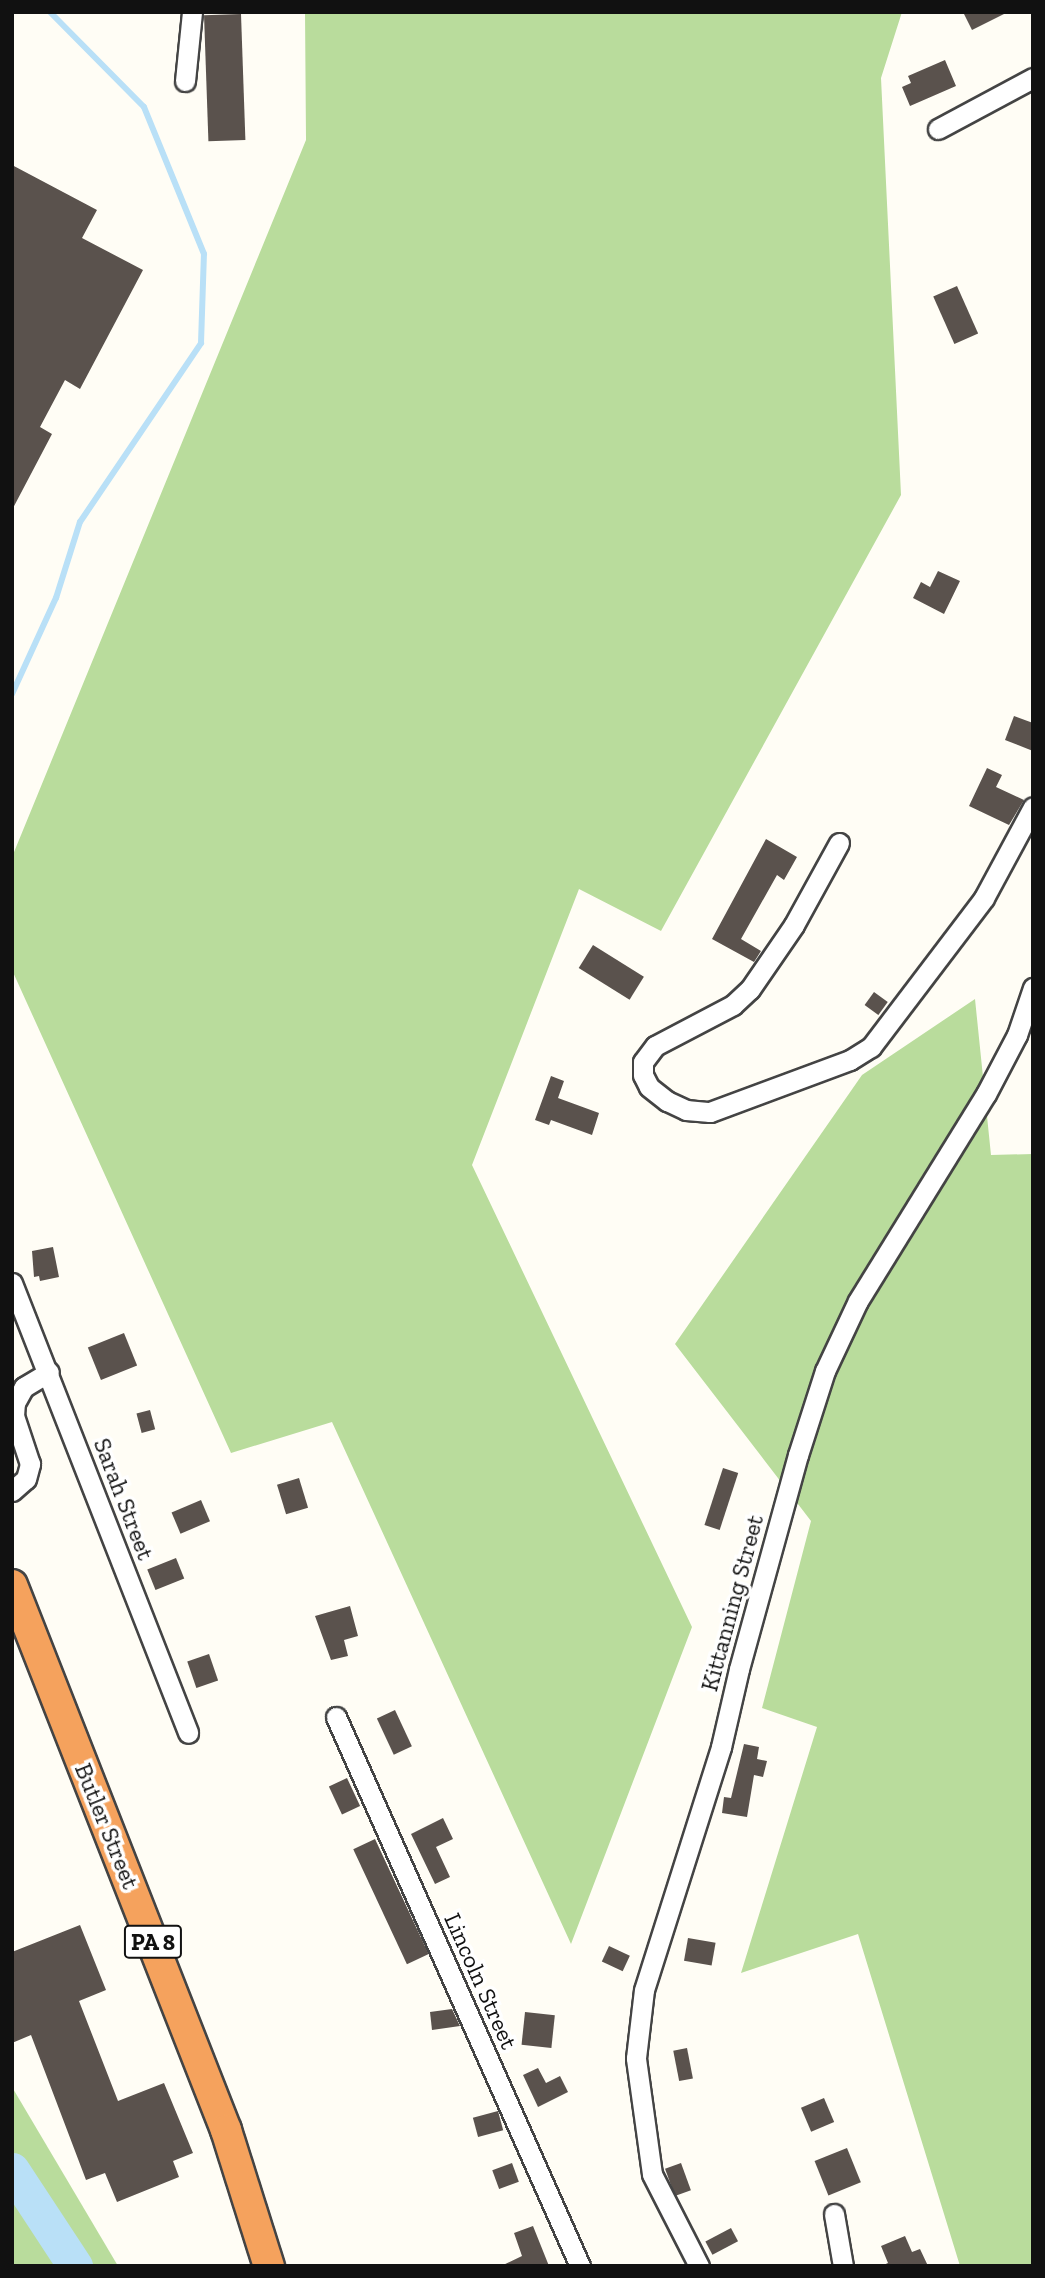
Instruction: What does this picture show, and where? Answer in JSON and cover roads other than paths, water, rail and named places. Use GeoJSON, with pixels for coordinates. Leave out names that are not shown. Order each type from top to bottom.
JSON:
{"type":"FeatureCollection","features":[{"type":"Feature","properties":{"kind":"highway","name":"Butler Street"},"geometry":{"type":"LineString","coordinates":[[12,1585],[226,2130],[269,2266]]}},
{"type":"Feature","properties":{"kind":"street"},"geometry":{"type":"LineString","coordinates":[[185,81],[192,12]]}},
{"type":"Feature","properties":{"kind":"street"},"geometry":{"type":"LineString","coordinates":[[938,129],[1033,78]]}},
{"type":"Feature","properties":{"kind":"street"},"geometry":{"type":"LineString","coordinates":[[839,843],[794,925],[750,989],[733,1005],[655,1046],[643,1062],[643,1075],[649,1087],[667,1101],[686,1110],[710,1112],[808,1077],[871,1047],[984,898],[1033,807]]}},
{"type":"Feature","properties":{"kind":"street","name":"Kittanning Street"},"geometry":{"type":"LineString","coordinates":[[699,2266],[652,2174],[635,2058],[644,1990],[721,1747],[739,1669],[798,1455],[825,1371],[858,1301],[986,1094],[1017,1035],[1033,988]]}},
{"type":"Feature","properties":{"kind":"street","name":"Sarah Street"},"geometry":{"type":"LineString","coordinates":[[12,1283],[188,1733]]}},
{"type":"Feature","properties":{"kind":"street"},"geometry":{"type":"LineString","coordinates":[[12,1491],[26,1479],[30,1464],[14,1416],[15,1404],[24,1387],[49,1372]]}},
{"type":"Feature","properties":{"kind":"street","name":"Lincoln Street"},"geometry":{"type":"LineString","coordinates":[[336,1717],[580,2266]]}},
{"type":"Feature","properties":{"kind":"street"},"geometry":{"type":"LineString","coordinates":[[834,2214],[843,2266]]}},
{"type":"Feature","properties":{"kind":"waterway"},"geometry":{"type":"LineString","coordinates":[[12,694],[56,598],[80,522],[201,343],[204,254],[144,107],[50,12]]}},
{"type":"Feature","properties":{"kind":"waterway"},"geometry":{"type":"LineString","coordinates":[[12,2170],[75,2266]]}}]}
